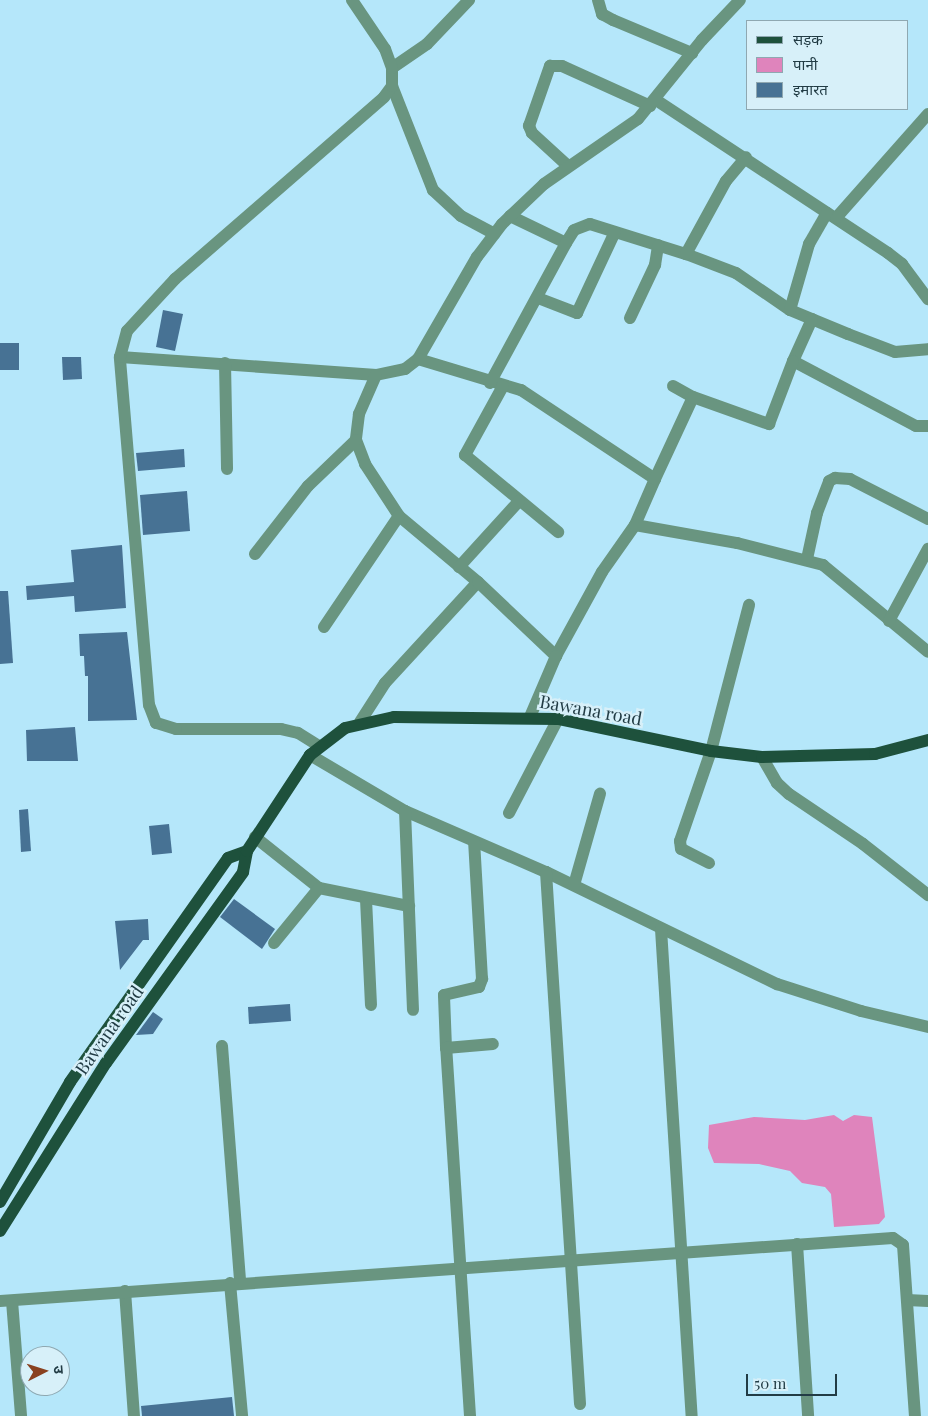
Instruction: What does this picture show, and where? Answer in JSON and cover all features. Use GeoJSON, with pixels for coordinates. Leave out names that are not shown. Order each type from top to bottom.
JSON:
{"type":"FeatureCollection","features":[{"type":"Feature","properties":{"kind":"main road","name":"Bawana road"},"geometry":{"type":"LineString","coordinates":[[0,1231],[106,1063],[243,872],[247,851],[255,837],[315,750],[331,735],[360,722],[394,718],[530,717],[558,719],[711,751],[762,757],[876,754],[928,740]]}},
{"type":"Feature","properties":{"kind":"main road","name":"Bawana road"},"geometry":{"type":"LineString","coordinates":[[0,1202],[70,1082],[131,995],[228,858],[247,851]]}},
{"type":"Feature","properties":{"kind":"main road"},"geometry":{"type":"LineString","coordinates":[[131,995],[146,1007]]}},
{"type":"Feature","properties":{"kind":"street"},"geometry":{"type":"LineString","coordinates":[[352,0],[384,49],[392,68],[392,86],[433,190],[461,216],[495,234]]}},
{"type":"Feature","properties":{"kind":"street"},"geometry":{"type":"LineString","coordinates":[[392,68],[427,44],[469,0]]}},
{"type":"Feature","properties":{"kind":"street"},"geometry":{"type":"LineString","coordinates":[[598,0],[602,14],[692,52]]}},
{"type":"Feature","properties":{"kind":"street"},"geometry":{"type":"LineString","coordinates":[[120,357],[376,375],[390,374],[418,359],[495,234],[510,216],[568,166],[653,103],[692,52],[740,0]]}},
{"type":"Feature","properties":{"kind":"street"},"geometry":{"type":"LineString","coordinates":[[568,166],[532,133],[529,126],[550,66],[562,66],[653,103],[746,157],[902,264],[928,299]]}},
{"type":"Feature","properties":{"kind":"street"},"geometry":{"type":"LineString","coordinates":[[392,86],[384,97],[175,279],[127,331],[120,357],[149,705],[156,724],[176,729],[281,729],[298,733],[315,750],[405,811],[546,872],[778,984],[860,1011],[928,1027]]}},
{"type":"Feature","properties":{"kind":"street"},"geometry":{"type":"LineString","coordinates":[[790,310],[810,244],[831,215],[928,114]]}},
{"type":"Feature","properties":{"kind":"street"},"geometry":{"type":"LineString","coordinates":[[686,254],[715,198],[746,157]]}},
{"type":"Feature","properties":{"kind":"street"},"geometry":{"type":"LineString","coordinates":[[510,216],[566,243]]}},
{"type":"Feature","properties":{"kind":"street"},"geometry":{"type":"LineString","coordinates":[[490,383],[538,298],[566,243],[582,224],[658,245],[736,272],[790,310],[895,352],[928,349]]}},
{"type":"Feature","properties":{"kind":"street"},"geometry":{"type":"LineString","coordinates":[[538,298],[577,313],[615,232]]}},
{"type":"Feature","properties":{"kind":"street"},"geometry":{"type":"LineString","coordinates":[[630,318],[653,270],[658,245]]}},
{"type":"Feature","properties":{"kind":"street"},"geometry":{"type":"LineString","coordinates":[[673,386],[694,397],[769,424],[793,361],[812,319]]}},
{"type":"Feature","properties":{"kind":"street"},"geometry":{"type":"LineString","coordinates":[[418,359],[504,386],[540,400],[655,478]]}},
{"type":"Feature","properties":{"kind":"street"},"geometry":{"type":"LineString","coordinates":[[793,361],[916,426],[928,426]]}},
{"type":"Feature","properties":{"kind":"street"},"geometry":{"type":"LineString","coordinates":[[225,363],[227,470]]}},
{"type":"Feature","properties":{"kind":"street"},"geometry":{"type":"LineString","coordinates":[[376,375],[359,414],[356,440],[365,464],[399,516],[478,582],[556,656]]}},
{"type":"Feature","properties":{"kind":"street"},"geometry":{"type":"LineString","coordinates":[[504,386],[465,455],[558,532]]}},
{"type":"Feature","properties":{"kind":"street"},"geometry":{"type":"LineString","coordinates":[[530,717],[556,656],[583,604],[635,525],[655,478],[694,397]]}},
{"type":"Feature","properties":{"kind":"street"},"geometry":{"type":"LineString","coordinates":[[255,554],[308,486],[356,440]]}},
{"type":"Feature","properties":{"kind":"street"},"geometry":{"type":"LineString","coordinates":[[807,559],[817,513],[829,481],[835,478],[850,479],[928,519]]}},
{"type":"Feature","properties":{"kind":"street"},"geometry":{"type":"LineString","coordinates":[[459,568],[520,501]]}},
{"type":"Feature","properties":{"kind":"street"},"geometry":{"type":"LineString","coordinates":[[324,627],[399,516]]}},
{"type":"Feature","properties":{"kind":"street"},"geometry":{"type":"LineString","coordinates":[[635,525],[807,559],[833,571],[889,621],[928,652]]}},
{"type":"Feature","properties":{"kind":"street"},"geometry":{"type":"LineString","coordinates":[[889,621],[928,549]]}},
{"type":"Feature","properties":{"kind":"street"},"geometry":{"type":"LineString","coordinates":[[360,722],[386,683],[478,582]]}},
{"type":"Feature","properties":{"kind":"street"},"geometry":{"type":"LineString","coordinates":[[710,863],[680,846],[711,751],[749,605]]}},
{"type":"Feature","properties":{"kind":"street"},"geometry":{"type":"LineString","coordinates":[[509,813],[558,719]]}},
{"type":"Feature","properties":{"kind":"street"},"geometry":{"type":"LineString","coordinates":[[762,757],[777,783],[788,794],[863,844],[928,895]]}},
{"type":"Feature","properties":{"kind":"street"},"geometry":{"type":"LineString","coordinates":[[574,885],[600,794]]}},
{"type":"Feature","properties":{"kind":"street"},"geometry":{"type":"LineString","coordinates":[[405,811],[414,1010]]}},
{"type":"Feature","properties":{"kind":"street"},"geometry":{"type":"LineString","coordinates":[[255,837],[319,888],[409,906]]}},
{"type":"Feature","properties":{"kind":"street"},"geometry":{"type":"LineString","coordinates":[[470,1416],[459,1266],[444,995],[479,987],[482,979],[474,842]]}},
{"type":"Feature","properties":{"kind":"street"},"geometry":{"type":"LineString","coordinates":[[546,872],[580,1404]]}},
{"type":"Feature","properties":{"kind":"street"},"geometry":{"type":"LineString","coordinates":[[274,943],[319,888]]}},
{"type":"Feature","properties":{"kind":"street"},"geometry":{"type":"LineString","coordinates":[[366,898],[371,1006]]}},
{"type":"Feature","properties":{"kind":"street"},"geometry":{"type":"LineString","coordinates":[[661,929],[692,1416]]}},
{"type":"Feature","properties":{"kind":"street"},"geometry":{"type":"LineString","coordinates":[[446,1048],[493,1044]]}},
{"type":"Feature","properties":{"kind":"street"},"geometry":{"type":"LineString","coordinates":[[222,1046],[242,1416]]}},
{"type":"Feature","properties":{"kind":"street"},"geometry":{"type":"LineString","coordinates":[[21,1416],[6,1301],[459,1266],[797,1244],[899,1240],[907,1300],[915,1416]]}},
{"type":"Feature","properties":{"kind":"street"},"geometry":{"type":"LineString","coordinates":[[797,1244],[808,1416]]}},
{"type":"Feature","properties":{"kind":"street"},"geometry":{"type":"LineString","coordinates":[[125,1292],[134,1416]]}},
{"type":"Feature","properties":{"kind":"street"},"geometry":{"type":"LineString","coordinates":[[907,1300],[928,1301]]}},
{"type":"Feature","properties":{"kind":"water"},"geometry":{"type":"Polygon","coordinates":[[[834,1115],[843,1121],[854,1115],[872,1117],[885,1217],[879,1224],[834,1227],[831,1194],[825,1187],[802,1183],[790,1171],[759,1164],[714,1163],[708,1148],[709,1125],[754,1117],[805,1120],[834,1115]]]}},
{"type":"Feature","properties":{"kind":"building"},"geometry":{"type":"Polygon","coordinates":[[[163,310],[183,314],[175,351],[156,347],[163,310]]]}},
{"type":"Feature","properties":{"kind":"building"},"geometry":{"type":"Polygon","coordinates":[[[0,343],[19,343],[19,370],[0,370],[0,343]]]}},
{"type":"Feature","properties":{"kind":"building"},"geometry":{"type":"Polygon","coordinates":[[[62,357],[81,357],[82,379],[63,380],[62,357]]]}},
{"type":"Feature","properties":{"kind":"building"},"geometry":{"type":"Polygon","coordinates":[[[184,449],[185,467],[138,471],[136,453],[184,449]]]}},
{"type":"Feature","properties":{"kind":"building"},"geometry":{"type":"Polygon","coordinates":[[[187,491],[190,531],[143,535],[140,495],[187,491]]]}},
{"type":"Feature","properties":{"kind":"building"},"geometry":{"type":"Polygon","coordinates":[[[122,545],[126,608],[75,612],[74,596],[27,600],[26,586],[74,582],[71,550],[122,545]]]}},
{"type":"Feature","properties":{"kind":"building"},"geometry":{"type":"Polygon","coordinates":[[[0,591],[8,591],[13,663],[0,664],[0,591]]]}},
{"type":"Feature","properties":{"kind":"building"},"geometry":{"type":"Polygon","coordinates":[[[127,632],[137,720],[88,721],[88,676],[85,676],[84,656],[80,656],[79,634],[127,632]]]}},
{"type":"Feature","properties":{"kind":"building"},"geometry":{"type":"Polygon","coordinates":[[[75,727],[78,761],[27,761],[26,730],[75,727]]]}},
{"type":"Feature","properties":{"kind":"building"},"geometry":{"type":"Polygon","coordinates":[[[28,809],[31,851],[21,852],[19,810],[28,809]]]}},
{"type":"Feature","properties":{"kind":"building"},"geometry":{"type":"Polygon","coordinates":[[[169,824],[172,853],[152,855],[149,826],[169,824]]]}},
{"type":"Feature","properties":{"kind":"building"},"geometry":{"type":"Polygon","coordinates":[[[234,899],[275,929],[262,949],[220,917],[234,899]]]}},
{"type":"Feature","properties":{"kind":"building"},"geometry":{"type":"Polygon","coordinates":[[[148,919],[149,940],[143,940],[120,970],[115,921],[148,919]]]}},
{"type":"Feature","properties":{"kind":"building"},"geometry":{"type":"Polygon","coordinates":[[[290,1004],[291,1021],[249,1024],[248,1007],[290,1004]]]}},
{"type":"Feature","properties":{"kind":"building"},"geometry":{"type":"Polygon","coordinates":[[[153,1012],[163,1019],[153,1034],[136,1035],[153,1012]]]}},
{"type":"Feature","properties":{"kind":"building"},"geometry":{"type":"Polygon","coordinates":[[[232,1397],[234,1416],[142,1416],[141,1406],[232,1397]]]}}]}
